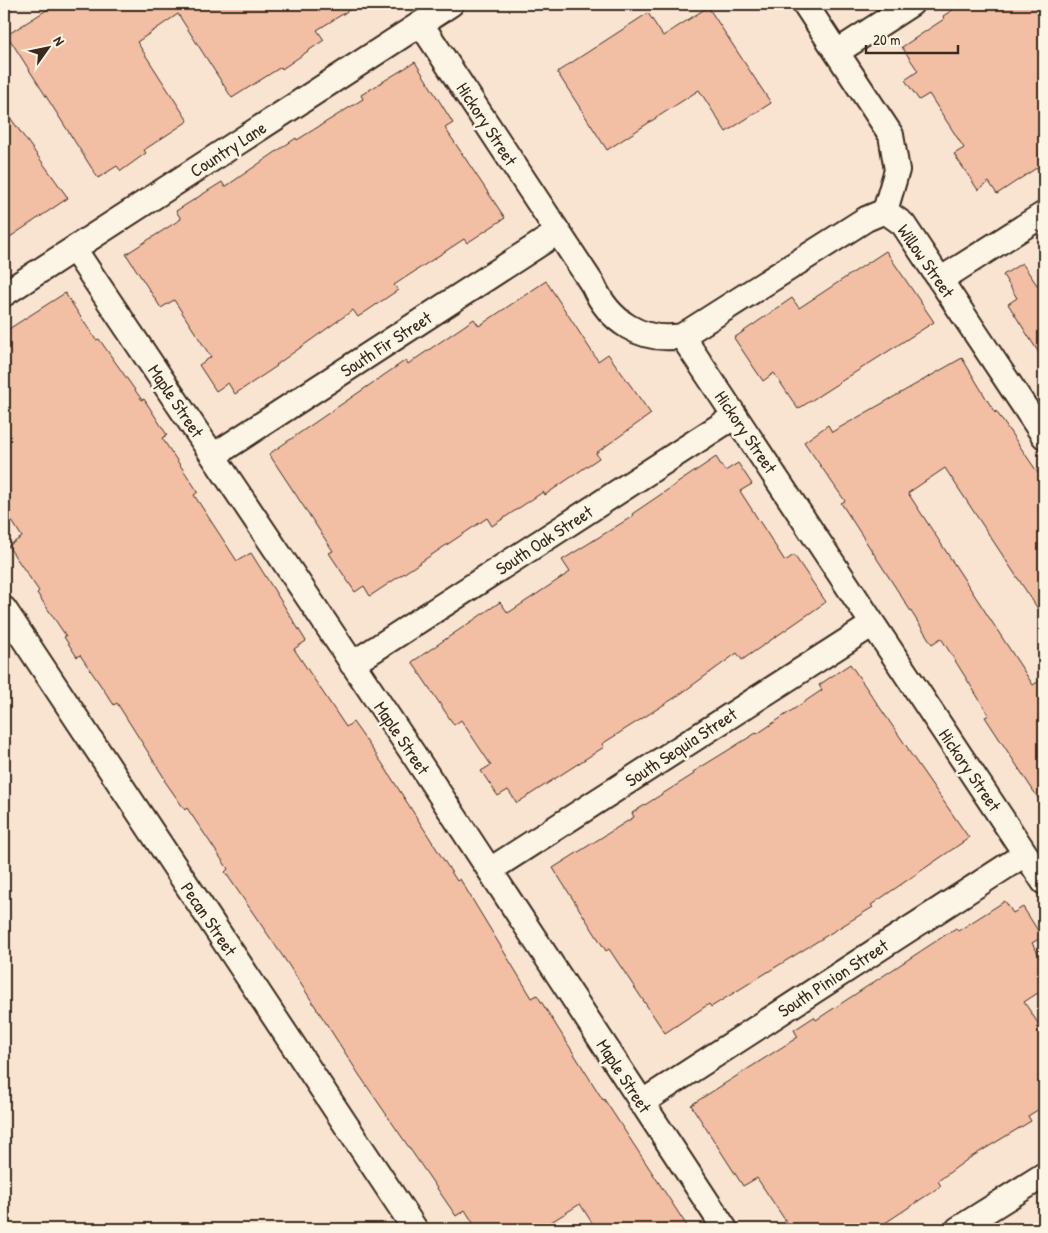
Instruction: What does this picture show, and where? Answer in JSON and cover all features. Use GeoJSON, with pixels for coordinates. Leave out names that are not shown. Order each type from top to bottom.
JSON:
{"type":"FeatureCollection","features":[{"type":"Feature","properties":{"kind":"street","name":"Country Lane"},"geometry":{"type":"LineString","coordinates":[[4,294],[452,4]]}},
{"type":"Feature","properties":{"kind":"street","name":"Willow Street"},"geometry":{"type":"LineString","coordinates":[[804,4],[891,135],[897,170],[884,212],[903,224],[1044,436]]}},
{"type":"Feature","properties":{"kind":"street"},"geometry":{"type":"LineString","coordinates":[[837,52],[911,4]]}},
{"type":"Feature","properties":{"kind":"street","name":"Hickory Street"},"geometry":{"type":"LineString","coordinates":[[421,24],[593,285],[600,300],[620,322],[645,335],[672,338],[682,336],[1044,882]]}},
{"type":"Feature","properties":{"kind":"street"},"geometry":{"type":"LineString","coordinates":[[682,336],[866,219],[884,212]]}},
{"type":"Feature","properties":{"kind":"street"},"geometry":{"type":"LineString","coordinates":[[940,280],[1044,214]]}},
{"type":"Feature","properties":{"kind":"street","name":"South Fir Street"},"geometry":{"type":"LineString","coordinates":[[213,456],[558,232]]}},
{"type":"Feature","properties":{"kind":"street","name":"Maple Street"},"geometry":{"type":"LineString","coordinates":[[74,249],[490,870],[725,1229]]}},
{"type":"Feature","properties":{"kind":"street","name":"South Oak Street"},"geometry":{"type":"LineString","coordinates":[[352,664],[735,416]]}},
{"type":"Feature","properties":{"kind":"street","name":"Pecan Street"},"geometry":{"type":"LineString","coordinates":[[4,609],[415,1229]]}},
{"type":"Feature","properties":{"kind":"street","name":"South Sequia Street"},"geometry":{"type":"LineString","coordinates":[[490,870],[873,624]]}},
{"type":"Feature","properties":{"kind":"street","name":"South Pinion Street"},"geometry":{"type":"LineString","coordinates":[[641,1103],[1025,854]]}},
{"type":"Feature","properties":{"kind":"street"},"geometry":{"type":"LineString","coordinates":[[958,1229],[1044,1175]]}},
{"type":"Feature","properties":{"kind":"building"},"geometry":{"type":"Polygon","coordinates":[[[56,4],[359,4],[317,30],[324,40],[282,69],[281,67],[232,98],[178,14],[137,42],[188,121],[144,150],[146,153],[121,171],[117,166],[98,178],[7,35],[56,4]]]}},
{"type":"Feature","properties":{"kind":"building"},"geometry":{"type":"Polygon","coordinates":[[[962,4],[1044,4],[1044,163],[997,194],[989,182],[978,190],[954,154],[964,148],[929,94],[919,100],[905,80],[918,71],[902,47],[944,19],[943,16],[962,4]]]}},
{"type":"Feature","properties":{"kind":"building"},"geometry":{"type":"Polygon","coordinates":[[[708,7],[771,103],[726,132],[699,90],[607,150],[557,72],[648,13],[663,36],[708,7]]]}},
{"type":"Feature","properties":{"kind":"building"},"geometry":{"type":"Polygon","coordinates":[[[415,62],[453,123],[445,128],[505,218],[467,243],[464,239],[394,285],[398,290],[358,317],[353,310],[277,366],[235,394],[228,383],[216,391],[199,365],[211,357],[174,300],[161,308],[126,254],[181,219],[176,211],[222,182],[225,187],[296,138],[297,140],[363,99],[361,95],[415,62]]]}},
{"type":"Feature","properties":{"kind":"building"},"geometry":{"type":"Polygon","coordinates":[[[4,109],[68,198],[4,241],[4,109]]]}},
{"type":"Feature","properties":{"kind":"building"},"geometry":{"type":"Polygon","coordinates":[[[886,251],[934,322],[798,409],[774,373],[763,381],[734,338],[792,298],[799,308],[886,251]]]}},
{"type":"Feature","properties":{"kind":"building"},"geometry":{"type":"Polygon","coordinates":[[[1022,263],[1037,285],[1044,280],[1044,361],[1008,304],[1017,298],[1003,275],[1022,263]]]}},
{"type":"Feature","properties":{"kind":"building"},"geometry":{"type":"Polygon","coordinates":[[[546,281],[598,361],[608,354],[651,414],[596,453],[599,458],[545,495],[543,492],[492,526],[487,518],[370,596],[364,586],[355,592],[329,553],[333,551],[269,454],[406,360],[408,364],[474,319],[479,326],[546,281]]]}},
{"type":"Feature","properties":{"kind":"building"},"geometry":{"type":"Polygon","coordinates":[[[65,293],[96,340],[99,339],[142,400],[144,399],[167,435],[162,438],[198,492],[194,495],[237,561],[251,553],[306,641],[294,649],[346,727],[353,722],[382,763],[457,881],[460,879],[532,998],[537,995],[603,1100],[689,1229],[596,1229],[580,1204],[540,1229],[477,1229],[465,1210],[456,1216],[360,1076],[288,964],[225,872],[228,869],[187,808],[185,810],[164,780],[117,703],[114,705],[80,655],[77,657],[64,637],[66,636],[37,593],[39,591],[8,546],[22,537],[4,508],[4,332],[65,293]]]}},
{"type":"Feature","properties":{"kind":"building"},"geometry":{"type":"Polygon","coordinates":[[[962,358],[995,413],[996,411],[1044,482],[1044,618],[945,468],[908,493],[1033,685],[1044,678],[1044,807],[985,717],[989,715],[941,638],[932,644],[841,503],[845,501],[804,442],[828,425],[832,432],[962,358]]]}},
{"type":"Feature","properties":{"kind":"building"},"geometry":{"type":"Polygon","coordinates":[[[716,457],[725,471],[738,463],[752,484],[740,491],[785,561],[794,555],[826,602],[742,660],[737,653],[679,695],[602,744],[604,747],[517,803],[508,790],[498,796],[481,771],[491,765],[461,720],[454,725],[412,662],[500,602],[508,613],[570,572],[562,560],[633,516],[632,514],[716,457]]]}},
{"type":"Feature","properties":{"kind":"building"},"geometry":{"type":"Polygon","coordinates":[[[850,664],[969,838],[871,905],[873,907],[711,1007],[709,1004],[665,1033],[609,949],[606,951],[553,868],[634,817],[632,813],[694,774],[693,772],[757,734],[822,690],[819,685],[850,664]]]}},
{"type":"Feature","properties":{"kind":"building"},"geometry":{"type":"Polygon","coordinates":[[[1005,901],[1013,913],[1023,907],[1042,937],[1032,943],[1044,963],[1044,989],[1024,1002],[1044,1032],[1044,1106],[1028,1116],[1031,1121],[968,1159],[938,1181],[941,1186],[876,1229],[791,1229],[757,1178],[743,1186],[691,1105],[798,1037],[794,1030],[814,1017],[816,1020],[956,928],[958,931],[1005,901]]]}}]}
